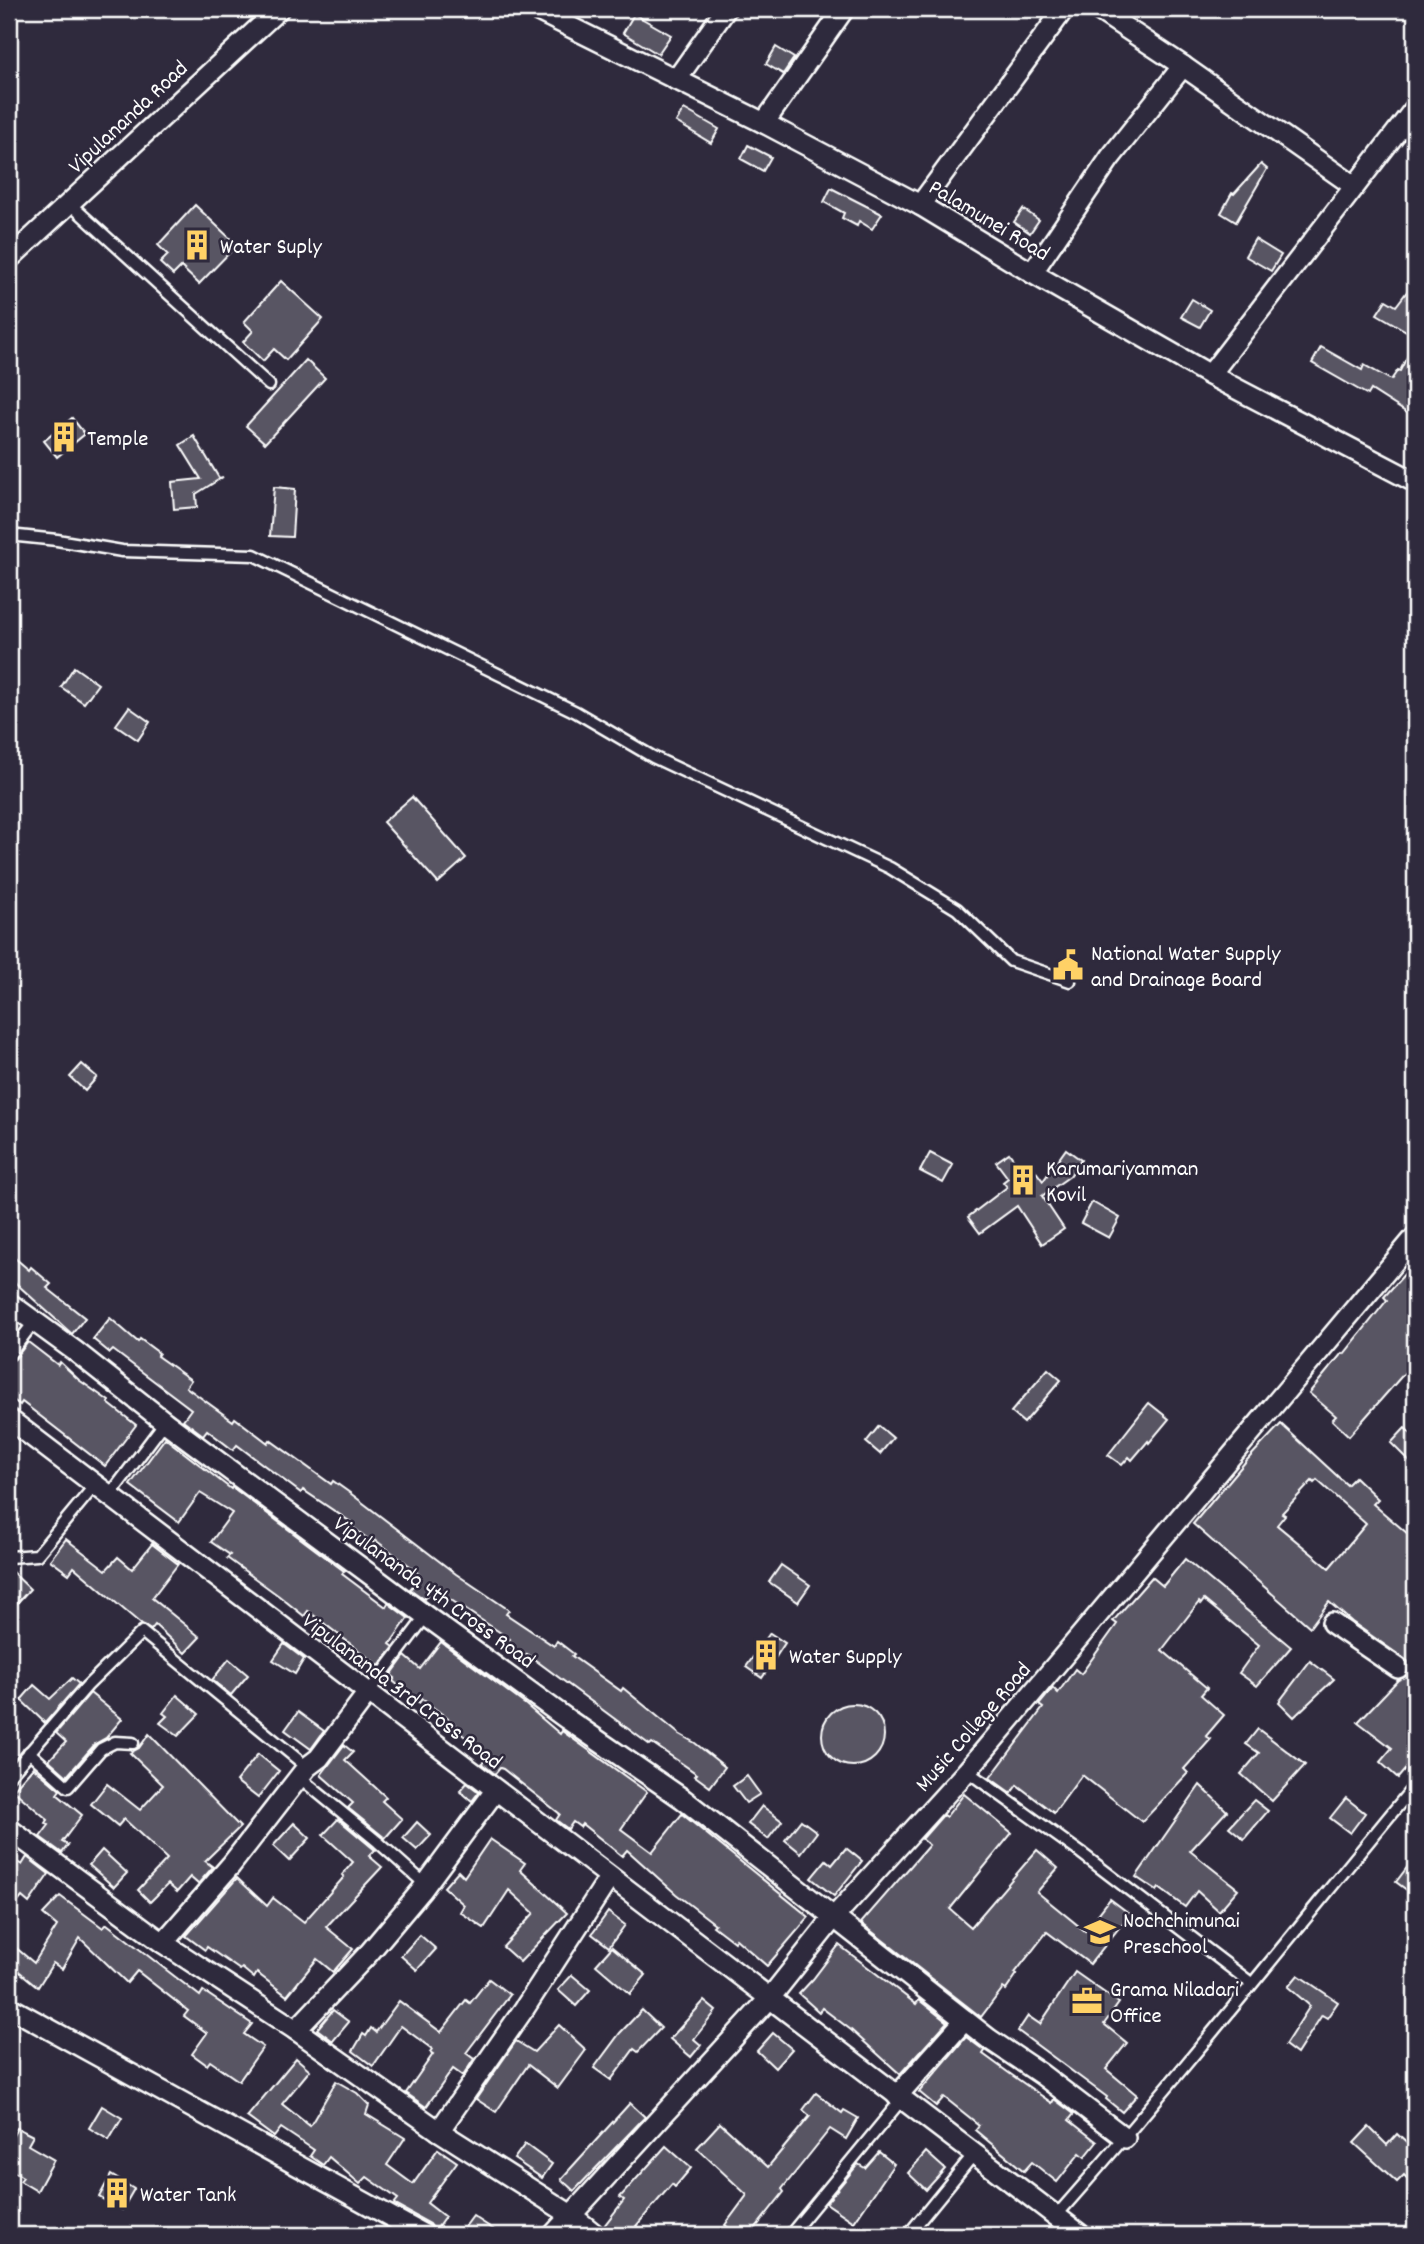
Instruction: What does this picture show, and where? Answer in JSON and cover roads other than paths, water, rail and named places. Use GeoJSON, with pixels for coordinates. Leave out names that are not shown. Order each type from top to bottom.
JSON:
{"type":"FeatureCollection","features":[{"type":"Feature","properties":{"kind":"street","name":"Vipulananda Road"},"geometry":{"type":"LineString","coordinates":[[9,259],[279,9]]}},
{"type":"Feature","properties":{"kind":"street","name":"Palamunei Road"},"geometry":{"type":"LineString","coordinates":[[534,9],[764,123],[920,205],[1210,375],[1415,482]]}},
{"type":"Feature","properties":{"kind":"street"},"geometry":{"type":"LineString","coordinates":[[676,80],[726,9]]}},
{"type":"Feature","properties":{"kind":"street"},"geometry":{"type":"LineString","coordinates":[[764,123],[844,9]]}},
{"type":"Feature","properties":{"kind":"street"},"geometry":{"type":"LineString","coordinates":[[920,205],[1064,9]]}},
{"type":"Feature","properties":{"kind":"street"},"geometry":{"type":"LineString","coordinates":[[1097,9],[1354,186]]}},
{"type":"Feature","properties":{"kind":"street"},"geometry":{"type":"LineString","coordinates":[[1032,273],[1110,158],[1183,66]]}},
{"type":"Feature","properties":{"kind":"street"},"geometry":{"type":"LineString","coordinates":[[1210,375],[1415,108]]}},
{"type":"Feature","properties":{"kind":"street","name":"Music College Road"},"geometry":{"type":"LineString","coordinates":[[553,2235],[769,1999],[835,1916],[967,1771],[1415,1237]]}},
{"type":"Feature","properties":{"kind":"street","name":"Vipulananda 4th Cross Road"},"geometry":{"type":"LineString","coordinates":[[9,1303],[426,1616],[682,1799],[965,2020],[1125,2138]]}},
{"type":"Feature","properties":{"kind":"street","name":"Vipulananda 3rd Cross Road"},"geometry":{"type":"LineString","coordinates":[[9,1419],[974,2154],[1066,2228]]}},
{"type":"Feature","properties":{"kind":"street"},"geometry":{"type":"LineString","coordinates":[[1332,1623],[1398,1668]]}},
{"type":"Feature","properties":{"kind":"street"},"geometry":{"type":"LineString","coordinates":[[163,1943],[231,1865],[367,1694]]}},
{"type":"Feature","properties":{"kind":"street"},"geometry":{"type":"LineString","coordinates":[[296,2030],[369,1953],[426,1885],[495,1791]]}},
{"type":"Feature","properties":{"kind":"street"},"geometry":{"type":"LineString","coordinates":[[10,1833],[163,1943],[296,2030],[439,2131],[571,2215],[596,2235]]}},
{"type":"Feature","properties":{"kind":"street"},"geometry":{"type":"LineString","coordinates":[[439,2131],[524,2009],[609,1878]]}},
{"type":"Feature","properties":{"kind":"street"},"geometry":{"type":"LineString","coordinates":[[9,2007],[424,2235]]}},
{"type":"Feature","properties":{"kind":"street"},"geometry":{"type":"LineString","coordinates":[[899,2097],[965,2020]]}},
{"type":"Feature","properties":{"kind":"lane"},"geometry":{"type":"LineString","coordinates":[[69,203],[269,385]]}},
{"type":"Feature","properties":{"kind":"lane"},"geometry":{"type":"LineString","coordinates":[[9,536],[57,540],[122,551],[254,555],[576,712],[653,757],[890,869],[957,909],[1011,961],[1070,981]]}},
{"type":"Feature","properties":{"kind":"lane"},"geometry":{"type":"LineString","coordinates":[[9,1355],[34,1322]]}},
{"type":"Feature","properties":{"kind":"lane"},"geometry":{"type":"LineString","coordinates":[[9,1557],[37,1555],[103,1490],[165,1422]]}},
{"type":"Feature","properties":{"kind":"lane"},"geometry":{"type":"LineString","coordinates":[[367,1694],[426,1616]]}},
{"type":"Feature","properties":{"kind":"lane"},"geometry":{"type":"LineString","coordinates":[[9,1776],[86,1686],[142,1632],[304,1773],[426,1885]]}},
{"type":"Feature","properties":{"kind":"lane"},"geometry":{"type":"LineString","coordinates":[[29,1752],[68,1787],[101,1749],[115,1742],[133,1743]]}},
{"type":"Feature","properties":{"kind":"lane"},"geometry":{"type":"LineString","coordinates":[[967,1771],[1081,1853],[1251,1983]]}},
{"type":"Feature","properties":{"kind":"lane"},"geometry":{"type":"LineString","coordinates":[[1066,2228],[1125,2138],[1415,1785]]}},
{"type":"Feature","properties":{"kind":"lane"},"geometry":{"type":"LineString","coordinates":[[790,2235],[899,2097]]}},
{"type":"Feature","properties":{"kind":"lane"},"geometry":{"type":"LineString","coordinates":[[908,2235],[974,2154]]}},
{"type":"Feature","properties":{"kind":"place","name":"Water Suply"},"geometry":{"type":"Point","coordinates":[197,245]}},
{"type":"Feature","properties":{"kind":"place","name":"Temple"},"geometry":{"type":"Point","coordinates":[64,437]}},
{"type":"Feature","properties":{"kind":"place","name":"National Water Supply and Drainage Board"},"geometry":{"type":"Point","coordinates":[1068,965]}},
{"type":"Feature","properties":{"kind":"place","name":"Karumariyamman Kovil"},"geometry":{"type":"Point","coordinates":[1023,1180]}},
{"type":"Feature","properties":{"kind":"place","name":"Water Supply"},"geometry":{"type":"Point","coordinates":[766,1655]}},
{"type":"Feature","properties":{"kind":"place","name":"Nochchimunai Preschool"},"geometry":{"type":"Point","coordinates":[1100,1932]}},
{"type":"Feature","properties":{"kind":"place","name":"Grama Niladari Office"},"geometry":{"type":"Point","coordinates":[1087,2001]}},
{"type":"Feature","properties":{"kind":"place","name":"Water Tank"},"geometry":{"type":"Point","coordinates":[117,2193]}}]}
